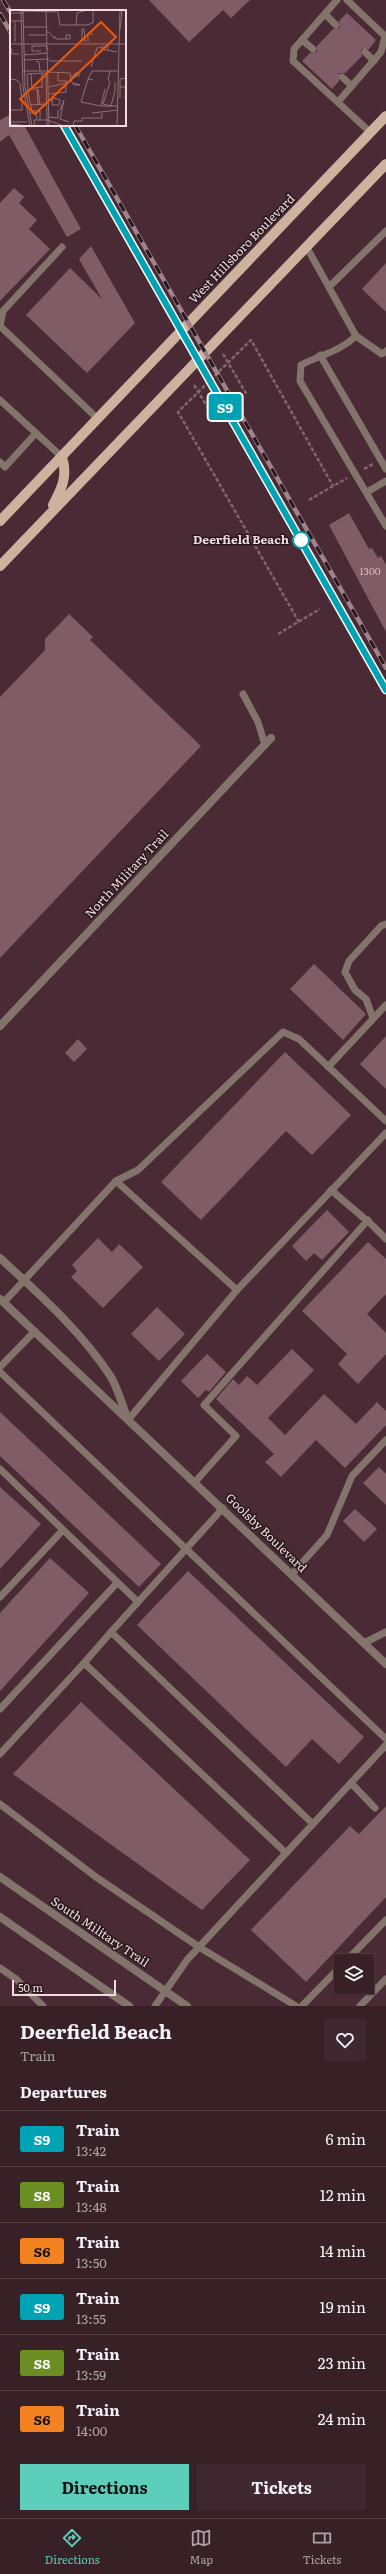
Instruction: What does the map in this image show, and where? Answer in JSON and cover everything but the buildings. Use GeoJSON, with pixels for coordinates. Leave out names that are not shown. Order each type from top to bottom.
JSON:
{"type":"FeatureCollection","features":[{"type":"Feature","properties":{"kind":"main road","name":"West Hillsboro Boulevard"},"geometry":{"type":"LineString","coordinates":[[0,521],[386,116]]}},
{"type":"Feature","properties":{"kind":"main road"},"geometry":{"type":"LineString","coordinates":[[0,566],[386,164]]}},
{"type":"Feature","properties":{"kind":"main road"},"geometry":{"type":"LineString","coordinates":[[45,519],[64,486],[66,470],[62,456]]}},
{"type":"Feature","properties":{"kind":"street","name":"North Military Trail"},"geometry":{"type":"LineString","coordinates":[[0,1026],[271,738]]}},
{"type":"Feature","properties":{"kind":"street","name":"Goolsby Boulevard"},"geometry":{"type":"LineString","coordinates":[[0,1258],[56,1311],[111,1378],[128,1420]]}},
{"type":"Feature","properties":{"kind":"street","name":"Goolsby Boulevard"},"geometry":{"type":"LineString","coordinates":[[2,1301],[223,1508],[386,1664]]}},
{"type":"Feature","properties":{"kind":"street","name":"South Military Trail"},"geometry":{"type":"LineString","coordinates":[[0,1877],[187,2006]]}},
{"type":"Feature","properties":{"kind":"street"},"geometry":{"type":"LineString","coordinates":[[0,1917],[129,2006]]}},
{"type":"Feature","properties":{"kind":"lane"},"geometry":{"type":"LineString","coordinates":[[337,0],[294,49],[293,61],[370,132]]}},
{"type":"Feature","properties":{"kind":"lane"},"geometry":{"type":"LineString","coordinates":[[338,102],[381,52],[385,36],[347,0]]}},
{"type":"Feature","properties":{"kind":"lane"},"geometry":{"type":"LineString","coordinates":[[325,14],[336,25]]}},
{"type":"Feature","properties":{"kind":"lane"},"geometry":{"type":"LineString","coordinates":[[302,40],[313,49]]}},
{"type":"Feature","properties":{"kind":"lane"},"geometry":{"type":"LineString","coordinates":[[365,52],[374,61]]}},
{"type":"Feature","properties":{"kind":"lane"},"geometry":{"type":"LineString","coordinates":[[342,77],[352,86]]}},
{"type":"Feature","properties":{"kind":"lane"},"geometry":{"type":"LineString","coordinates":[[330,286],[386,231]]}},
{"type":"Feature","properties":{"kind":"lane"},"geometry":{"type":"LineString","coordinates":[[306,246],[330,286],[356,336],[382,354],[386,351]]}},
{"type":"Feature","properties":{"kind":"lane"},"geometry":{"type":"LineString","coordinates":[[62,247],[3,311],[0,326],[98,419]]}},
{"type":"Feature","properties":{"kind":"lane"},"geometry":{"type":"LineString","coordinates":[[356,336],[343,348],[320,355],[301,365],[300,381],[386,526]]}},
{"type":"Feature","properties":{"kind":"lane"},"geometry":{"type":"LineString","coordinates":[[320,355],[386,469]]}},
{"type":"Feature","properties":{"kind":"lane"},"geometry":{"type":"LineString","coordinates":[[0,400],[62,456]]}},
{"type":"Feature","properties":{"kind":"lane"},"geometry":{"type":"LineString","coordinates":[[0,462],[5,467],[36,433]]}},
{"type":"Feature","properties":{"kind":"lane"},"geometry":{"type":"LineString","coordinates":[[367,492],[386,481]]}},
{"type":"Feature","properties":{"kind":"lane"},"geometry":{"type":"LineString","coordinates":[[243,694],[258,722],[265,745]]}},
{"type":"Feature","properties":{"kind":"lane"},"geometry":{"type":"LineString","coordinates":[[373,1018],[366,999],[355,990],[345,972],[349,961],[381,926],[386,924]]}},
{"type":"Feature","properties":{"kind":"lane"},"geometry":{"type":"LineString","coordinates":[[328,1067],[386,1005]]}},
{"type":"Feature","properties":{"kind":"lane"},"geometry":{"type":"LineString","coordinates":[[2,1301],[24,1281],[116,1181],[138,1170],[283,1032],[299,1039],[386,1121]]}},
{"type":"Feature","properties":{"kind":"lane"},"geometry":{"type":"LineString","coordinates":[[128,1420],[237,1290],[386,1133]]}},
{"type":"Feature","properties":{"kind":"lane"},"geometry":{"type":"LineString","coordinates":[[116,1181],[237,1290]]}},
{"type":"Feature","properties":{"kind":"lane"},"geometry":{"type":"LineString","coordinates":[[331,1190],[368,1220],[386,1239]]}},
{"type":"Feature","properties":{"kind":"lane"},"geometry":{"type":"LineString","coordinates":[[195,1482],[236,1436],[204,1406],[368,1220]]}},
{"type":"Feature","properties":{"kind":"lane"},"geometry":{"type":"LineString","coordinates":[[0,1367],[35,1331]]}},
{"type":"Feature","properties":{"kind":"lane"},"geometry":{"type":"LineString","coordinates":[[0,1372],[185,1550],[386,1739]]}},
{"type":"Feature","properties":{"kind":"lane"},"geometry":{"type":"LineString","coordinates":[[292,1574],[327,1535],[352,1476],[386,1440]]}},
{"type":"Feature","properties":{"kind":"lane"},"geometry":{"type":"LineString","coordinates":[[0,1469],[138,1602]]}},
{"type":"Feature","properties":{"kind":"lane"},"geometry":{"type":"LineString","coordinates":[[0,1754],[223,1508]]}},
{"type":"Feature","properties":{"kind":"lane"},"geometry":{"type":"LineString","coordinates":[[0,1597],[63,1530]]}},
{"type":"Feature","properties":{"kind":"lane"},"geometry":{"type":"LineString","coordinates":[[0,1709],[117,1582]]}},
{"type":"Feature","properties":{"kind":"lane"},"geometry":{"type":"LineString","coordinates":[[111,1632],[313,1824]]}},
{"type":"Feature","properties":{"kind":"lane"},"geometry":{"type":"LineString","coordinates":[[364,1643],[386,1632]]}},
{"type":"Feature","properties":{"kind":"lane"},"geometry":{"type":"LineString","coordinates":[[84,1663],[286,1853]]}},
{"type":"Feature","properties":{"kind":"lane"},"geometry":{"type":"LineString","coordinates":[[155,2006],[176,1973],[199,1947],[386,1745]]}},
{"type":"Feature","properties":{"kind":"lane"},"geometry":{"type":"LineString","coordinates":[[351,1783],[375,1808]]}},
{"type":"Feature","properties":{"kind":"lane"},"geometry":{"type":"LineString","coordinates":[[0,1804],[96,1877],[199,1947],[296,2006]]}},
{"type":"Feature","properties":{"kind":"lane"},"geometry":{"type":"LineString","coordinates":[[353,1954],[386,1920]]}},
{"type":"Feature","properties":{"kind":"lane"},"geometry":{"type":"LineString","coordinates":[[0,1968],[16,1979],[43,2006]]}},
{"type":"Feature","properties":{"kind":"lane"},"geometry":{"type":"LineString","coordinates":[[302,2006],[334,1973]]}},
{"type":"Feature","properties":{"kind":"lane"},"geometry":{"type":"LineString","coordinates":[[360,2006],[386,1979]]}},
{"type":"Feature","properties":{"kind":"path"},"geometry":{"type":"LineString","coordinates":[[299,622],[178,412],[198,390],[251,340],[333,486]]}},
{"type":"Feature","properties":{"kind":"path"},"geometry":{"type":"LineString","coordinates":[[223,354],[247,396]]}},
{"type":"Feature","properties":{"kind":"path"},"geometry":{"type":"LineString","coordinates":[[194,385],[213,416]]}},
{"type":"Feature","properties":{"kind":"path"},"geometry":{"type":"LineString","coordinates":[[278,634],[320,610]]}},
{"type":"Feature","properties":{"kind":"railway"},"geometry":{"type":"LineString","coordinates":[[3,0],[10,11]]}},
{"type":"Feature","properties":{"kind":"railway"},"geometry":{"type":"LineString","coordinates":[[0,14],[10,31]]}},
{"type":"Feature","properties":{"kind":"railway"},"geometry":{"type":"LineString","coordinates":[[65,126],[386,690]]}},
{"type":"Feature","properties":{"kind":"railway"},"geometry":{"type":"LineString","coordinates":[[76,126],[386,668]]}},
{"type":"Feature","properties":{"kind":"train","name":"S9"},"geometry":{"type":"LineString","coordinates":[[65,126],[386,690]]}},
{"type":"Feature","properties":{"kind":"place","name":"Deerfield Beach"},"geometry":{"type":"Point","coordinates":[301,540]}}]}
